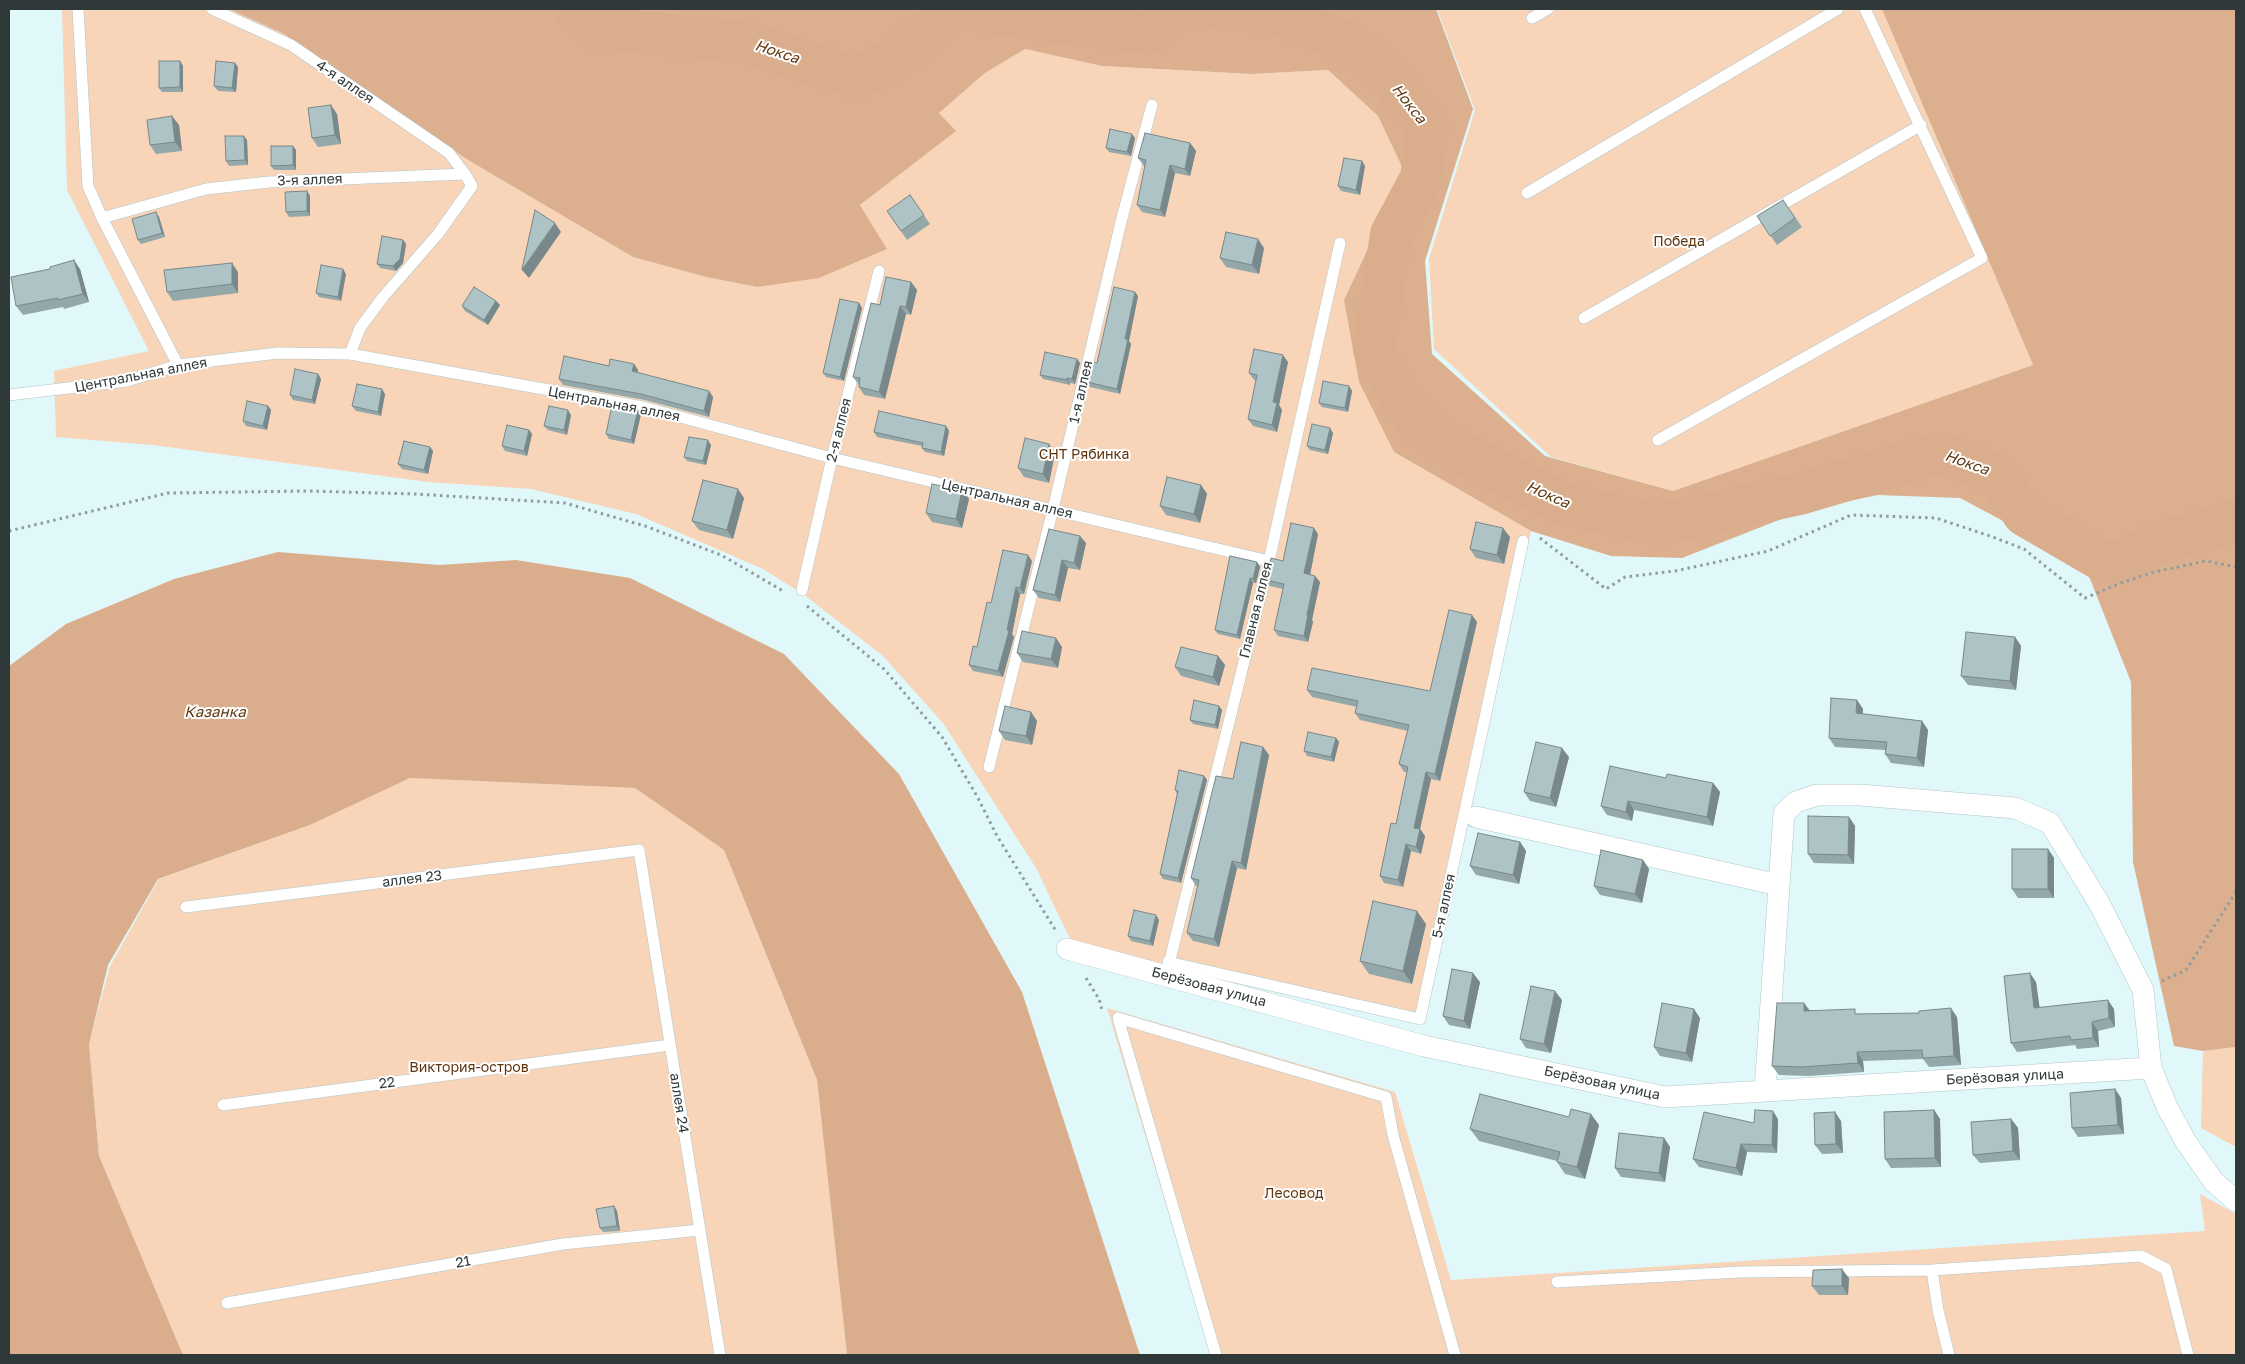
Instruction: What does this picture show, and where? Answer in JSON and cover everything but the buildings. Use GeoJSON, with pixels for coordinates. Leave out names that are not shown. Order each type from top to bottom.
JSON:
{"type":"FeatureCollection","features":[{"type":"Feature","properties":{"kind":"street"},"geometry":{"type":"LineString","coordinates":[[1765,1091],[1784,813],[1796,802],[1817,795],[1860,794],[2015,808],[2050,823],[2099,903],[2143,990],[2151,1068],[2167,1107],[2186,1142],[2214,1182],[2236,1201]]}},
{"type":"Feature","properties":{"kind":"street"},"geometry":{"type":"LineString","coordinates":[[1476,817],[1779,885]]}},
{"type":"Feature","properties":{"kind":"street","name":"Берёзовая улица"},"geometry":{"type":"LineString","coordinates":[[1067,948],[1167,969],[1424,1046],[1665,1097],[2151,1068]]}},
{"type":"Feature","properties":{"kind":"lane"},"geometry":{"type":"LineString","coordinates":[[78,9],[88,186],[102,218],[178,365]]}},
{"type":"Feature","properties":{"kind":"lane","name":"4-я аллея"},"geometry":{"type":"LineString","coordinates":[[212,9],[291,45],[449,153],[465,174]]}},
{"type":"Feature","properties":{"kind":"lane"},"geometry":{"type":"LineString","coordinates":[[1532,18],[1548,9]]}},
{"type":"Feature","properties":{"kind":"lane"},"geometry":{"type":"LineString","coordinates":[[1527,193],[1838,9]]}},
{"type":"Feature","properties":{"kind":"lane"},"geometry":{"type":"LineString","coordinates":[[1658,440],[1982,258],[1865,9]]}},
{"type":"Feature","properties":{"kind":"lane","name":"1-я аллея"},"geometry":{"type":"LineString","coordinates":[[989,767],[1121,222],[1152,105]]}},
{"type":"Feature","properties":{"kind":"lane"},"geometry":{"type":"LineString","coordinates":[[1584,318],[1921,125]]}},
{"type":"Feature","properties":{"kind":"lane"},"geometry":{"type":"LineString","coordinates":[[350,354],[360,328],[383,297],[438,234],[472,186],[465,174]]}},
{"type":"Feature","properties":{"kind":"lane","name":"3-я аллея"},"geometry":{"type":"LineString","coordinates":[[102,218],[215,188],[269,182],[465,174]]}},
{"type":"Feature","properties":{"kind":"lane","name":"Главная аллея"},"geometry":{"type":"LineString","coordinates":[[1167,969],[1269,560],[1340,243]]}},
{"type":"Feature","properties":{"kind":"lane","name":"2-я аллея"},"geometry":{"type":"LineString","coordinates":[[800,595],[879,271]]}},
{"type":"Feature","properties":{"kind":"lane","name":"Центральная аллея"},"geometry":{"type":"LineString","coordinates":[[9,395],[127,381],[178,365],[278,354],[350,354],[643,407],[832,458],[1269,560]]}},
{"type":"Feature","properties":{"kind":"lane","name":"5-я аллея"},"geometry":{"type":"LineString","coordinates":[[1167,969],[1420,1018],[1523,541]]}},
{"type":"Feature","properties":{"kind":"lane","name":"аллея 23"},"geometry":{"type":"LineString","coordinates":[[186,907],[639,850]]}},
{"type":"Feature","properties":{"kind":"lane","name":"аллея 24"},"geometry":{"type":"LineString","coordinates":[[639,850],[720,1355]]}},
{"type":"Feature","properties":{"kind":"lane"},"geometry":{"type":"LineString","coordinates":[[1216,1355],[1118,1018],[1386,1097],[1393,1135],[1455,1355]]}},
{"type":"Feature","properties":{"kind":"lane","name":"22"},"geometry":{"type":"LineString","coordinates":[[223,1105],[670,1045]]}},
{"type":"Feature","properties":{"kind":"lane","name":"21"},"geometry":{"type":"LineString","coordinates":[[227,1303],[564,1244],[700,1230]]}},
{"type":"Feature","properties":{"kind":"lane"},"geometry":{"type":"LineString","coordinates":[[1557,1282],[1740,1272],[1932,1270],[2141,1256],[2166,1269],[2188,1355]]}},
{"type":"Feature","properties":{"kind":"lane"},"geometry":{"type":"LineString","coordinates":[[1932,1270],[1938,1310],[1949,1355]]}},
{"type":"Feature","properties":{"kind":"path"},"geometry":{"type":"LineString","coordinates":[[9,531],[168,493],[306,490],[565,503],[645,526],[721,555],[791,596]]}},
{"type":"Feature","properties":{"kind":"path"},"geometry":{"type":"LineString","coordinates":[[1539,537],[1606,589],[1625,577],[1675,571],[1768,551],[1851,515],[1936,518],[1990,536],[2024,549],[2085,598],[2138,577],[2206,561],[2236,567]]}},
{"type":"Feature","properties":{"kind":"path"},"geometry":{"type":"LineString","coordinates":[[800,595],[884,669],[942,737],[978,796],[997,836],[1067,948]]}},
{"type":"Feature","properties":{"kind":"path"},"geometry":{"type":"LineString","coordinates":[[2143,990],[2186,970],[2236,892]]}},
{"type":"Feature","properties":{"kind":"green space","name":"СНТ Рябинка"},"geometry":{"type":"Polygon","coordinates":[[[62,9],[229,9],[284,34],[468,160],[633,257],[706,277],[757,287],[887,249],[860,205],[955,131],[939,113],[985,73],[1025,49],[1102,66],[1251,74],[1328,70],[1378,116],[1404,171],[1344,300],[1394,452],[1531,531],[1425,1024],[1167,967],[1072,943],[1036,868],[943,723],[883,656],[803,594],[763,569],[636,514],[531,489],[428,482],[153,445],[56,437],[54,371],[149,351],[67,190],[62,9]]]}},
{"type":"Feature","properties":{"kind":"green space","name":"Победа"},"geometry":{"type":"Polygon","coordinates":[[[1437,9],[1882,9],[2033,365],[1673,491],[1551,457],[1434,349],[1429,259],[1475,110],[1437,9]]]}},
{"type":"Feature","properties":{"kind":"green space","name":"Виктория-остров"},"geometry":{"type":"Polygon","coordinates":[[[410,778],[635,788],[724,850],[817,1080],[847,1355],[183,1355],[99,1156],[89,1043],[110,966],[159,879],[310,825],[410,778]]]}},
{"type":"Feature","properties":{"kind":"green space","name":"Лесовод"},"geometry":{"type":"Polygon","coordinates":[[[1107,1008],[1395,1092],[1451,1280],[2205,1231],[2200,1194],[2236,1214],[2236,1355],[1211,1355],[1107,1008]]]}},
{"type":"Feature","properties":{"kind":"green space"},"geometry":{"type":"Polygon","coordinates":[[[2236,1047],[2236,1147],[2201,1128],[2203,1051],[2236,1047]]]}},
{"type":"Feature","properties":{"kind":"shaded area"},"geometry":{"type":"Polygon","coordinates":[[[229,9],[1041,9],[1077,13],[1111,9],[1436,9],[1473,109],[1425,261],[1432,354],[1545,456],[1673,491],[2033,365],[1882,9],[2236,9],[2236,1047],[2203,1051],[2174,1046],[2133,862],[2131,682],[2084,564],[1960,498],[1878,495],[1802,511],[1682,558],[1611,556],[1531,531],[1394,452],[1359,382],[1344,300],[1404,171],[1378,116],[1328,70],[1251,74],[1102,66],[1025,49],[985,73],[939,113],[956,131],[860,205],[887,249],[819,278],[757,287],[706,277],[633,257],[468,160],[284,34],[229,9]]]}},
{"type":"Feature","properties":{"kind":"water","name":"Казанка"},"geometry":{"type":"Polygon","coordinates":[[[278,552],[439,565],[516,560],[630,578],[784,654],[899,774],[1022,992],[1140,1355],[847,1355],[817,1080],[724,850],[635,788],[410,778],[310,825],[158,879],[108,965],[89,1044],[99,1156],[183,1355],[9,1355],[9,666],[66,624],[174,579],[278,552]]]}},
{"type":"Feature","properties":{"kind":"waterway","name":"Нокса"},"geometry":{"type":"LineString","coordinates":[[574,9],[592,27],[750,43],[857,78],[900,55],[941,15],[964,9]]}},
{"type":"Feature","properties":{"kind":"waterway","name":"Нокса"},"geometry":{"type":"LineString","coordinates":[[975,9],[988,13],[1147,33],[1180,9]]}},
{"type":"Feature","properties":{"kind":"waterway","name":"Нокса"},"geometry":{"type":"LineString","coordinates":[[1218,9],[1271,12],[1346,41],[1377,64],[1428,126],[1421,178],[1391,234],[1374,349],[1399,397],[1423,428],[1467,455],[1564,504],[1658,525],[1799,494],[1939,453],[1994,473],[2024,515],[2110,565],[2168,540],[2236,521]]}}]}
